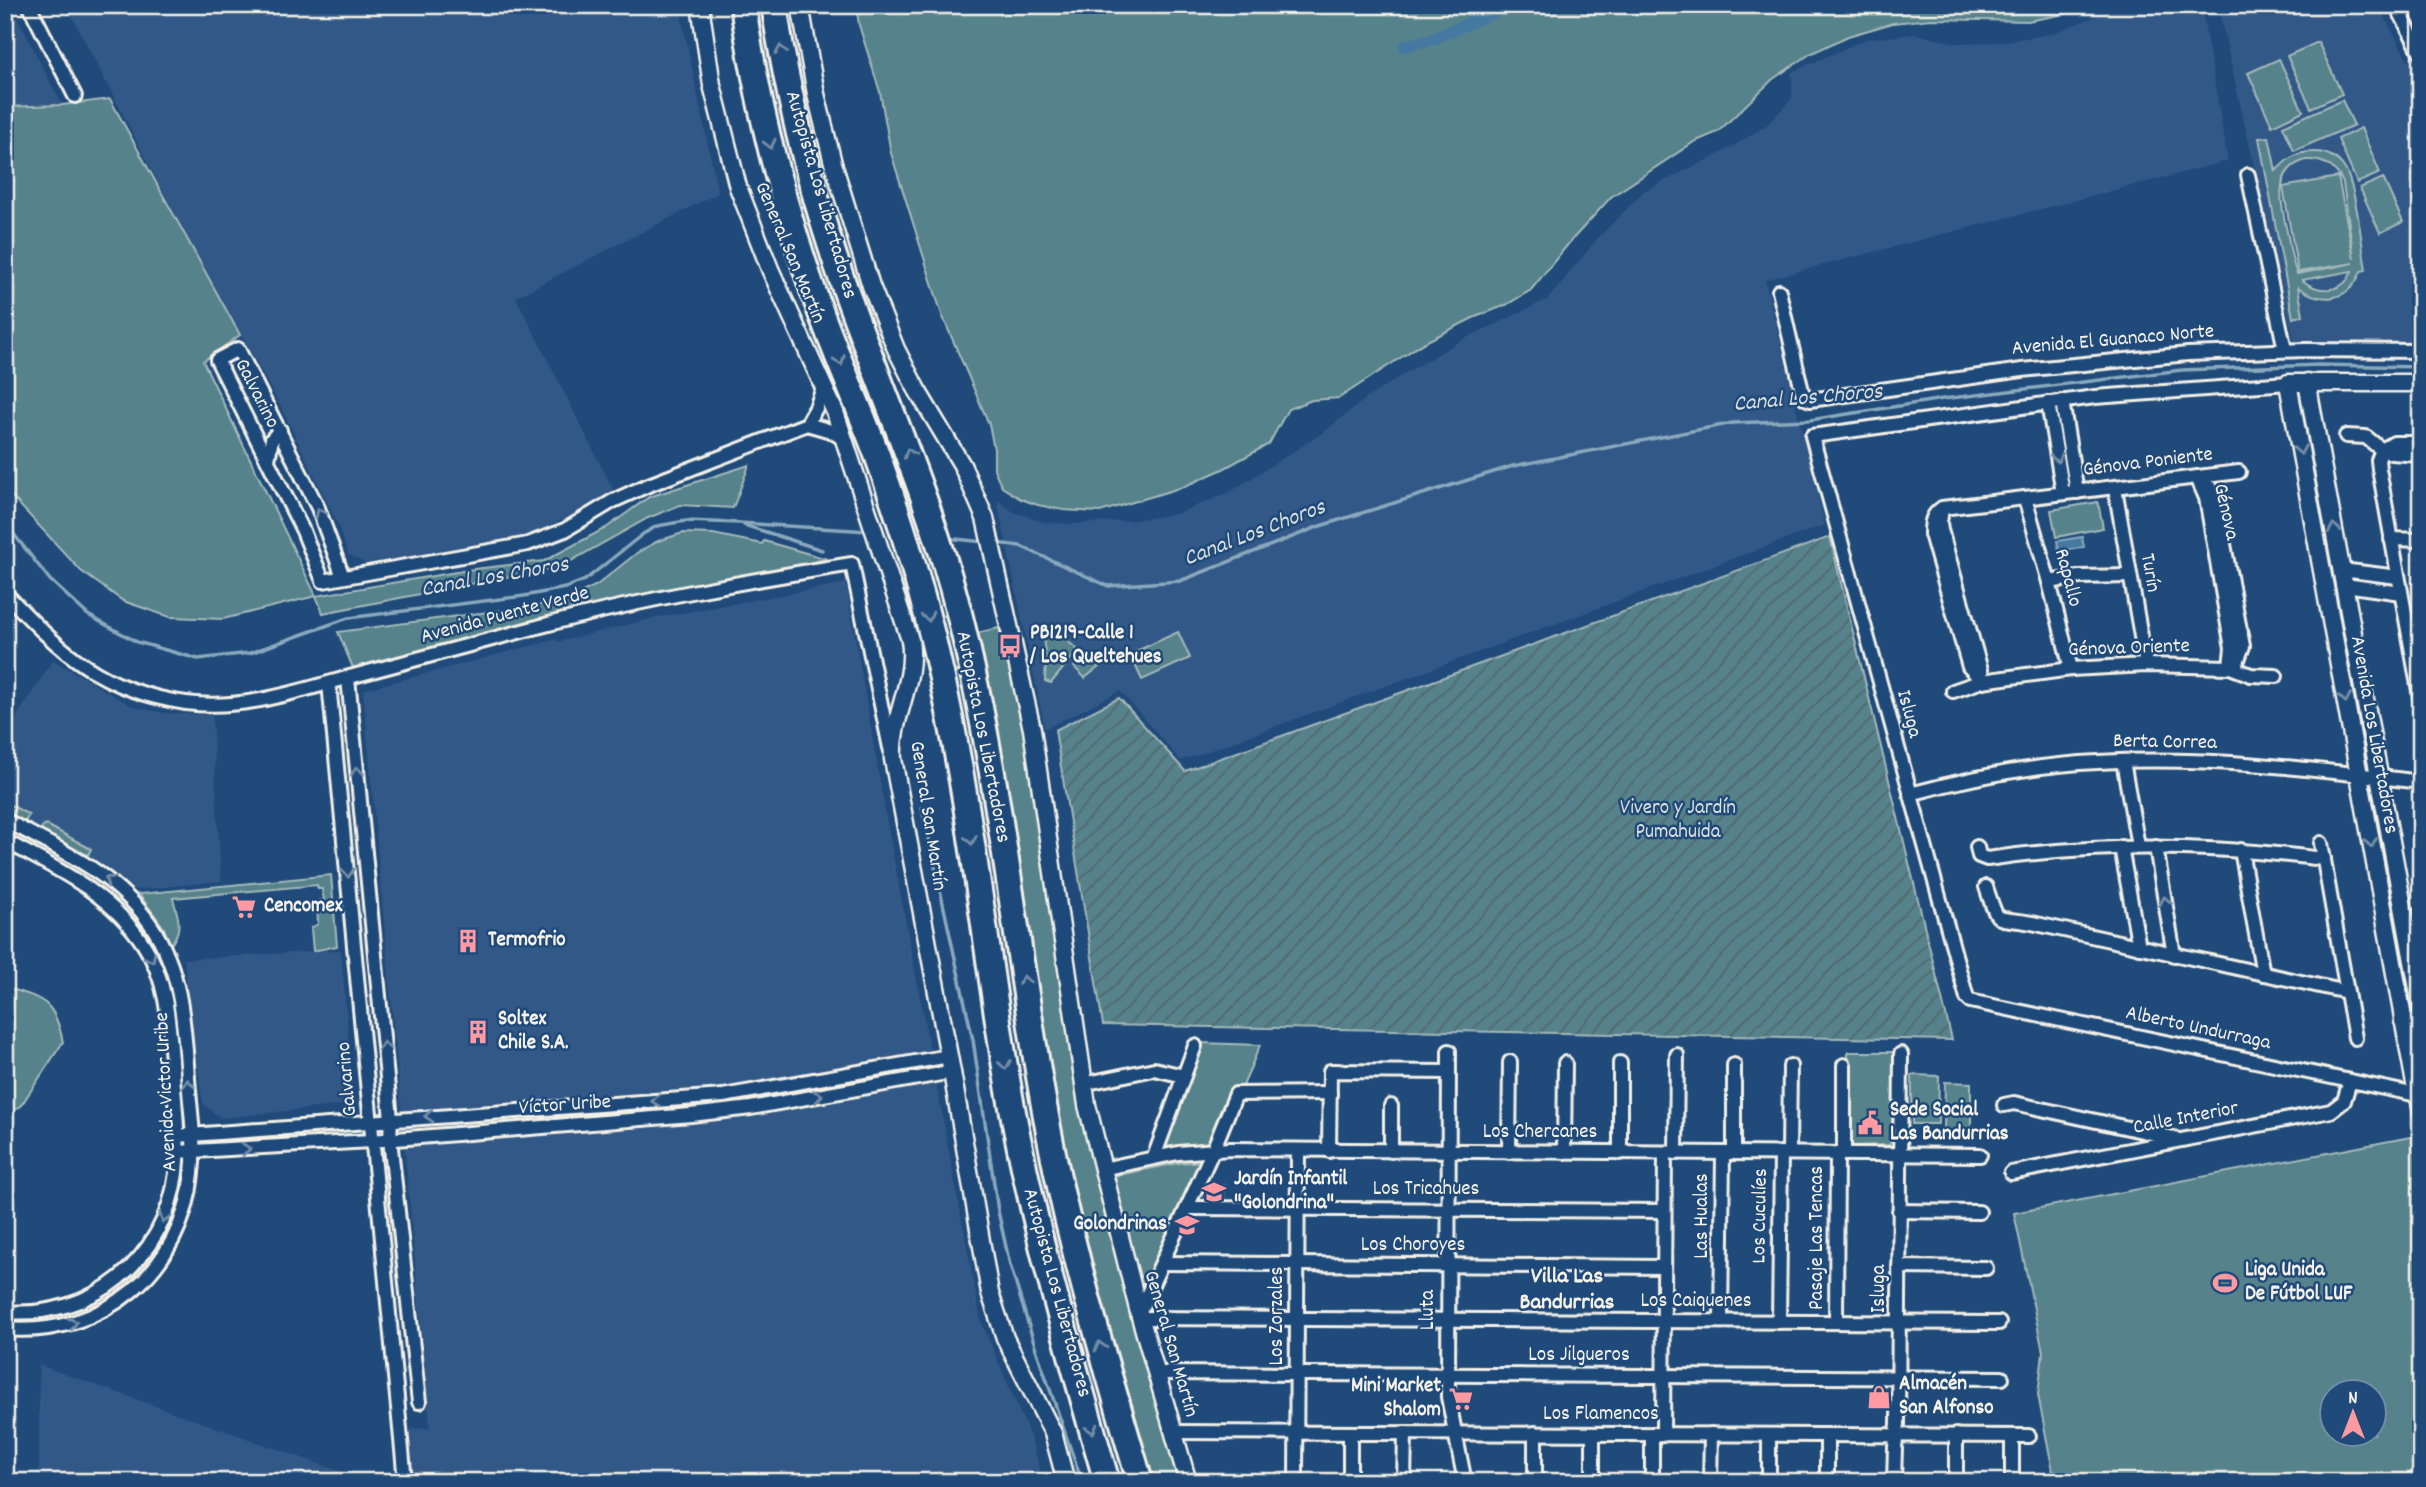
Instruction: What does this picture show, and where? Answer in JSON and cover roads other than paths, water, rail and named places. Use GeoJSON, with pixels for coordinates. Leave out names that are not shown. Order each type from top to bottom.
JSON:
{"type":"FeatureCollection","features":[{"type":"Feature","properties":{"kind":"highway","name":"Autopista Los Libertadores"},"geometry":{"type":"LineString","coordinates":[[743,5],[763,116],[788,212],[818,303],[898,514],[934,643],[953,728],[1006,1074],[1029,1193],[1055,1302],[1107,1482]]}},
{"type":"Feature","properties":{"kind":"highway","name":"Autopista Los Libertadores"},"geometry":{"type":"LineString","coordinates":[[774,5],[796,121],[820,214],[931,517],[967,648],[985,729],[1037,1068],[1057,1174],[1090,1311],[1140,1482]]}},
{"type":"Feature","properties":{"kind":"street"},"geometry":{"type":"LineString","coordinates":[[29,5],[75,96]]}},
{"type":"Feature","properties":{"kind":"street","name":"General San Martín"},"geometry":{"type":"LineString","coordinates":[[700,5],[712,85],[738,187],[770,269],[824,385],[845,440],[881,547],[911,649],[911,671],[893,732],[893,760],[995,1311],[1005,1338],[1048,1419],[1066,1482]]}},
{"type":"Feature","properties":{"kind":"street","name":"General San Martín"},"geometry":{"type":"LineString","coordinates":[[800,5],[824,128],[871,286],[896,349],[962,465],[985,518],[1027,703],[1038,765],[1083,1084],[1139,1316],[1188,1482]]}},
{"type":"Feature","properties":{"kind":"street"},"geometry":{"type":"LineString","coordinates":[[2396,5],[2421,53]]}},
{"type":"Feature","properties":{"kind":"street"},"geometry":{"type":"LineString","coordinates":[[2249,175],[2285,350]]}},
{"type":"Feature","properties":{"kind":"street","name":"Avenida El Guanaco Norte"},"geometry":{"type":"LineString","coordinates":[[1779,291],[1802,391],[1805,398],[1810,400],[2022,370],[2188,354],[2285,350],[2421,351]]}},
{"type":"Feature","properties":{"kind":"street","name":"Galvarino"},"geometry":{"type":"LineString","coordinates":[[239,349],[318,508],[343,577],[323,582],[303,531],[217,360],[239,349]]}},
{"type":"Feature","properties":{"kind":"street"},"geometry":{"type":"LineString","coordinates":[[1982,681],[1981,670],[1955,597],[1941,530],[1942,508],[2063,493],[2048,402],[2147,392],[2307,382],[2421,383]]}},
{"type":"Feature","properties":{"kind":"street","name":"Avenida Los Libertadores"},"geometry":{"type":"LineString","coordinates":[[2307,382],[2421,1005]]}},
{"type":"Feature","properties":{"kind":"street","name":"Avenida Los Libertadores"},"geometry":{"type":"LineString","coordinates":[[2288,383],[2421,1115]]}},
{"type":"Feature","properties":{"kind":"street"},"geometry":{"type":"LineString","coordinates":[[807,424],[824,385]]}},
{"type":"Feature","properties":{"kind":"street"},"geometry":{"type":"LineString","coordinates":[[2062,401],[2077,492]]}},
{"type":"Feature","properties":{"kind":"street","name":"Isluga"},"geometry":{"type":"LineString","coordinates":[[1970,1002],[1964,991],[1812,436],[2048,402]]}},
{"type":"Feature","properties":{"kind":"street"},"geometry":{"type":"LineString","coordinates":[[343,577],[528,544],[565,530],[613,501],[646,486],[807,424],[831,431],[845,440]]}},
{"type":"Feature","properties":{"kind":"street"},"geometry":{"type":"LineString","coordinates":[[268,460],[274,434],[279,430]]}},
{"type":"Feature","properties":{"kind":"street"},"geometry":{"type":"LineString","coordinates":[[2346,436],[2366,437],[2382,450],[2421,455]]}},
{"type":"Feature","properties":{"kind":"street"},"geometry":{"type":"LineString","coordinates":[[2421,443],[2394,443],[2382,450],[2378,464],[2401,593],[2414,632],[2421,702]]}},
{"type":"Feature","properties":{"kind":"street","name":"Génova Poniente"},"geometry":{"type":"LineString","coordinates":[[2063,493],[2239,472]]}},
{"type":"Feature","properties":{"kind":"street","name":"Génova"},"geometry":{"type":"LineString","coordinates":[[2197,479],[2206,498],[2224,571],[2232,648],[2230,667]]}},
{"type":"Feature","properties":{"kind":"street"},"geometry":{"type":"LineString","coordinates":[[2307,489],[2316,483],[2327,485]]}},
{"type":"Feature","properties":{"kind":"street","name":"Turín"},"geometry":{"type":"LineString","coordinates":[[2115,488],[2146,666]]}},
{"type":"Feature","properties":{"kind":"street","name":"Rapallo"},"geometry":{"type":"LineString","coordinates":[[2025,498],[2071,669]]}},
{"type":"Feature","properties":{"kind":"street"},"geometry":{"type":"LineString","coordinates":[[2391,539],[2421,540]]}},
{"type":"Feature","properties":{"kind":"street","name":"Avenida Puente Verde"},"geometry":{"type":"LineString","coordinates":[[5,593],[55,645],[111,682],[147,695],[187,704],[231,704],[329,683],[544,625],[649,600],[710,587],[852,564],[893,760]]}},
{"type":"Feature","properties":{"kind":"street"},"geometry":{"type":"LineString","coordinates":[[2049,582],[2079,577],[2130,576]]}},
{"type":"Feature","properties":{"kind":"street"},"geometry":{"type":"LineString","coordinates":[[2343,577],[2398,577]]}},
{"type":"Feature","properties":{"kind":"street"},"geometry":{"type":"LineString","coordinates":[[2343,577],[2401,593]]}},
{"type":"Feature","properties":{"kind":"street","name":"Génova Oriente"},"geometry":{"type":"LineString","coordinates":[[1953,691],[1982,681],[2071,669],[2230,667],[2251,675],[2276,676]]}},
{"type":"Feature","properties":{"kind":"street"},"geometry":{"type":"LineString","coordinates":[[2340,671],[2359,667]]}},
{"type":"Feature","properties":{"kind":"street","name":"Galvarino"},"geometry":{"type":"LineString","coordinates":[[348,678],[391,1119],[390,1139],[419,1402]]}},
{"type":"Feature","properties":{"kind":"street","name":"Galvarino"},"geometry":{"type":"LineString","coordinates":[[329,683],[404,1471]]}},
{"type":"Feature","properties":{"kind":"street"},"geometry":{"type":"LineString","coordinates":[[2123,761],[2138,846]]}},
{"type":"Feature","properties":{"kind":"street","name":"Berta Correa"},"geometry":{"type":"LineString","coordinates":[[1910,794],[2029,769],[2123,761],[2228,763],[2421,782]]}},
{"type":"Feature","properties":{"kind":"street"},"geometry":{"type":"LineString","coordinates":[[341,804],[360,802]]}},
{"type":"Feature","properties":{"kind":"street","name":"Avenida Victor Uribe"},"geometry":{"type":"LineString","coordinates":[[5,820],[110,881],[130,899],[152,927],[175,974],[182,1001],[194,1152],[190,1187],[176,1234],[142,1282],[114,1304],[73,1324],[40,1329],[5,1329]]}},
{"type":"Feature","properties":{"kind":"street","name":"Avenida Victor Uribe"},"geometry":{"type":"LineString","coordinates":[[5,841],[78,880],[99,895],[130,925],[145,946],[160,978],[168,1011],[177,1136],[174,1186],[163,1220],[157,1234],[131,1268],[111,1286],[79,1303],[41,1312],[5,1312]]}},
{"type":"Feature","properties":{"kind":"street"},"geometry":{"type":"LineString","coordinates":[[2321,843],[2356,1038]]}},
{"type":"Feature","properties":{"kind":"street"},"geometry":{"type":"LineString","coordinates":[[1977,847],[1981,858],[1987,859],[2044,851],[2138,846],[2241,850],[2324,859]]}},
{"type":"Feature","properties":{"kind":"street"},"geometry":{"type":"LineString","coordinates":[[2121,847],[2139,947]]}},
{"type":"Feature","properties":{"kind":"street"},"geometry":{"type":"LineString","coordinates":[[2156,847],[2174,955]]}},
{"type":"Feature","properties":{"kind":"street"},"geometry":{"type":"LineString","coordinates":[[2241,850],[2263,974]]}},
{"type":"Feature","properties":{"kind":"street"},"geometry":{"type":"LineString","coordinates":[[2378,879],[2388,875],[2398,878]]}},
{"type":"Feature","properties":{"kind":"street"},"geometry":{"type":"LineString","coordinates":[[1986,887],[1996,916],[2000,920],[2032,923],[2347,992]]}},
{"type":"Feature","properties":{"kind":"street","name":"Alberto Undurraga"},"geometry":{"type":"LineString","coordinates":[[1970,1002],[2419,1095]]}},
{"type":"Feature","properties":{"kind":"street"},"geometry":{"type":"LineString","coordinates":[[2403,1021],[2413,1023],[2421,1018]]}},
{"type":"Feature","properties":{"kind":"street"},"geometry":{"type":"LineString","coordinates":[[1154,1157],[1195,1046]]}},
{"type":"Feature","properties":{"kind":"street","name":"Lluta"},"geometry":{"type":"LineString","coordinates":[[1449,1051],[1449,1407],[1461,1453],[1465,1482]]}},
{"type":"Feature","properties":{"kind":"street","name":"Isluga"},"geometry":{"type":"LineString","coordinates":[[1894,1482],[1899,1322],[1901,1054]]}},
{"type":"Feature","properties":{"kind":"street"},"geometry":{"type":"LineString","coordinates":[[1652,1482],[1663,1376],[1664,1211],[1671,1153],[1677,1055]]}},
{"type":"Feature","properties":{"kind":"street"},"geometry":{"type":"LineString","coordinates":[[1509,1152],[1510,1062]]}},
{"type":"Feature","properties":{"kind":"street"},"geometry":{"type":"LineString","coordinates":[[1564,1152],[1565,1063]]}},
{"type":"Feature","properties":{"kind":"street"},"geometry":{"type":"LineString","coordinates":[[1620,1063],[1620,1153]]}},
{"type":"Feature","properties":{"kind":"street","name":"Víctor Uribe"},"geometry":{"type":"LineString","coordinates":[[177,1136],[749,1093],[950,1064]]}},
{"type":"Feature","properties":{"kind":"street","name":"Víctor Uribe"},"geometry":{"type":"LineString","coordinates":[[177,1152],[371,1141],[691,1115],[751,1108],[950,1064]]}},
{"type":"Feature","properties":{"kind":"street","name":"Las Hualas"},"geometry":{"type":"LineString","coordinates":[[1721,1321],[1734,1065]]}},
{"type":"Feature","properties":{"kind":"street","name":"Pasaje Las Tencas"},"geometry":{"type":"LineString","coordinates":[[1836,1322],[1844,1065]]}},
{"type":"Feature","properties":{"kind":"street","name":"Los Cuculíes"},"geometry":{"type":"LineString","coordinates":[[1779,1322],[1790,1066]]}},
{"type":"Feature","properties":{"kind":"street"},"geometry":{"type":"LineString","coordinates":[[1083,1084],[1154,1069],[1184,1076]]}},
{"type":"Feature","properties":{"kind":"street"},"geometry":{"type":"LineString","coordinates":[[1329,1151],[1329,1071],[1449,1072]]}},
{"type":"Feature","properties":{"kind":"street","name":"Calle Interior"},"geometry":{"type":"LineString","coordinates":[[2011,1173],[2331,1111],[2344,1101],[2350,1081]]}},
{"type":"Feature","properties":{"kind":"street"},"geometry":{"type":"LineString","coordinates":[[1139,1316],[1236,1094],[1329,1093]]}},
{"type":"Feature","properties":{"kind":"street"},"geometry":{"type":"LineString","coordinates":[[690,1098],[691,1115]]}},
{"type":"Feature","properties":{"kind":"street"},"geometry":{"type":"LineString","coordinates":[[2004,1105],[2014,1103],[2181,1139]]}},
{"type":"Feature","properties":{"kind":"street"},"geometry":{"type":"LineString","coordinates":[[1391,1107],[1391,1151]]}},
{"type":"Feature","properties":{"kind":"street","name":"Los Chercanes"},"geometry":{"type":"LineString","coordinates":[[1102,1169],[1154,1157],[1213,1150],[1980,1155]]}},
{"type":"Feature","properties":{"kind":"street","name":"Los Zorzales"},"geometry":{"type":"LineString","coordinates":[[1296,1482],[1298,1151]]}},
{"type":"Feature","properties":{"kind":"street","name":"Los Tricahues"},"geometry":{"type":"LineString","coordinates":[[1188,1208],[1664,1211]]}},
{"type":"Feature","properties":{"kind":"street"},"geometry":{"type":"LineString","coordinates":[[1899,1211],[1979,1212]]}},
{"type":"Feature","properties":{"kind":"street","name":"Los Choroyes"},"geometry":{"type":"LineString","coordinates":[[1163,1263],[1664,1267]]}},
{"type":"Feature","properties":{"kind":"street"},"geometry":{"type":"LineString","coordinates":[[1899,1267],[1986,1268]]}},
{"type":"Feature","properties":{"kind":"street","name":"Los Caiquenes"},"geometry":{"type":"LineString","coordinates":[[1139,1316],[1999,1323]]}},
{"type":"Feature","properties":{"kind":"street"},"geometry":{"type":"LineString","coordinates":[[391,1345],[412,1343]]}},
{"type":"Feature","properties":{"kind":"street","name":"Los Jilgueros"},"geometry":{"type":"LineString","coordinates":[[1156,1373],[2001,1378]]}},
{"type":"Feature","properties":{"kind":"street","name":"Los Flamencos"},"geometry":{"type":"LineString","coordinates":[[1173,1432],[2029,1436]]}},
{"type":"Feature","properties":{"kind":"street"},"geometry":{"type":"LineString","coordinates":[[1350,1433],[1350,1482]]}},
{"type":"Feature","properties":{"kind":"street"},"geometry":{"type":"LineString","coordinates":[[1404,1482],[1405,1433]]}},
{"type":"Feature","properties":{"kind":"street"},"geometry":{"type":"LineString","coordinates":[[1535,1433],[1535,1482]]}},
{"type":"Feature","properties":{"kind":"street"},"geometry":{"type":"LineString","coordinates":[[1593,1434],[1593,1482]]}},
{"type":"Feature","properties":{"kind":"street"},"geometry":{"type":"LineString","coordinates":[[1710,1482],[1711,1434]]}},
{"type":"Feature","properties":{"kind":"street"},"geometry":{"type":"LineString","coordinates":[[1769,1434],[1769,1482]]}},
{"type":"Feature","properties":{"kind":"street"},"geometry":{"type":"LineString","coordinates":[[1827,1435],[1827,1482]]}},
{"type":"Feature","properties":{"kind":"street"},"geometry":{"type":"LineString","coordinates":[[1956,1436],[1956,1482]]}},
{"type":"Feature","properties":{"kind":"street"},"geometry":{"type":"LineString","coordinates":[[2012,1436],[2012,1482]]}},
{"type":"Feature","properties":{"kind":"waterway"},"geometry":{"type":"LineString","coordinates":[[1405,46],[1433,39],[1510,5]]}},
{"type":"Feature","properties":{"kind":"waterway","name":"Canal Los Choros"},"geometry":{"type":"LineString","coordinates":[[995,543],[1020,546],[1108,586],[1180,581],[1320,526],[1513,466],[1733,423],[1810,420],[1943,399],[2182,370],[2319,365],[2421,367]]}},
{"type":"Feature","properties":{"kind":"waterway","name":"Canal Los Choros"},"geometry":{"type":"LineString","coordinates":[[5,523],[50,580],[88,615],[137,642],[198,659],[250,653],[348,618],[524,596],[565,588],[585,580],[657,526],[686,521],[869,531]]}},
{"type":"Feature","properties":{"kind":"waterway"},"geometry":{"type":"LineString","coordinates":[[744,525],[822,550]]}},
{"type":"Feature","properties":{"kind":"waterway","name":"Canal Los Choros"},"geometry":{"type":"LineString","coordinates":[[946,538],[984,542]]}},
{"type":"Feature","properties":{"kind":"waterway"},"geometry":{"type":"LineString","coordinates":[[922,808],[973,1040],[998,1211],[1010,1265],[1082,1482]]}},
{"type":"Feature","properties":{"kind":"place","name":"PB1219-Calle 1 / Los Queltehues"},"geometry":{"type":"Point","coordinates":[1010,646]}},
{"type":"Feature","properties":{"kind":"place","name":"Cencomex"},"geometry":{"type":"Point","coordinates":[244,907]}},
{"type":"Feature","properties":{"kind":"place","name":"Termofrio"},"geometry":{"type":"Point","coordinates":[468,941]}},
{"type":"Feature","properties":{"kind":"place","name":"Soltex Chile S.A."},"geometry":{"type":"Point","coordinates":[478,1032]}},
{"type":"Feature","properties":{"kind":"place","name":"Sede Social Las Bandurrias"},"geometry":{"type":"Point","coordinates":[1870,1123]}},
{"type":"Feature","properties":{"kind":"place","name":"Jardín Infantil \"Golondrina\""},"geometry":{"type":"Point","coordinates":[1214,1192]}},
{"type":"Feature","properties":{"kind":"place","name":"Golondrinas"},"geometry":{"type":"Point","coordinates":[1187,1225]}},
{"type":"Feature","properties":{"kind":"place","name":"Liga Unida De Fútbol LUF"},"geometry":{"type":"Point","coordinates":[2225,1283]}},
{"type":"Feature","properties":{"kind":"place","name":"Almacén San Alfonso"},"geometry":{"type":"Point","coordinates":[1879,1397]}},
{"type":"Feature","properties":{"kind":"place","name":"Mini Market Shalom"},"geometry":{"type":"Point","coordinates":[1461,1399]}},
{"type":"Feature","properties":{"kind":"district","name":"Villa Las Bandurrias"},"geometry":{"type":"Point","coordinates":[1567,1290]}},
{"type":"Feature","properties":{"kind":"park label","name":"Vivero y Jardín Pumahuida"},"geometry":{"type":"Point","coordinates":[1678,821]}}]}
